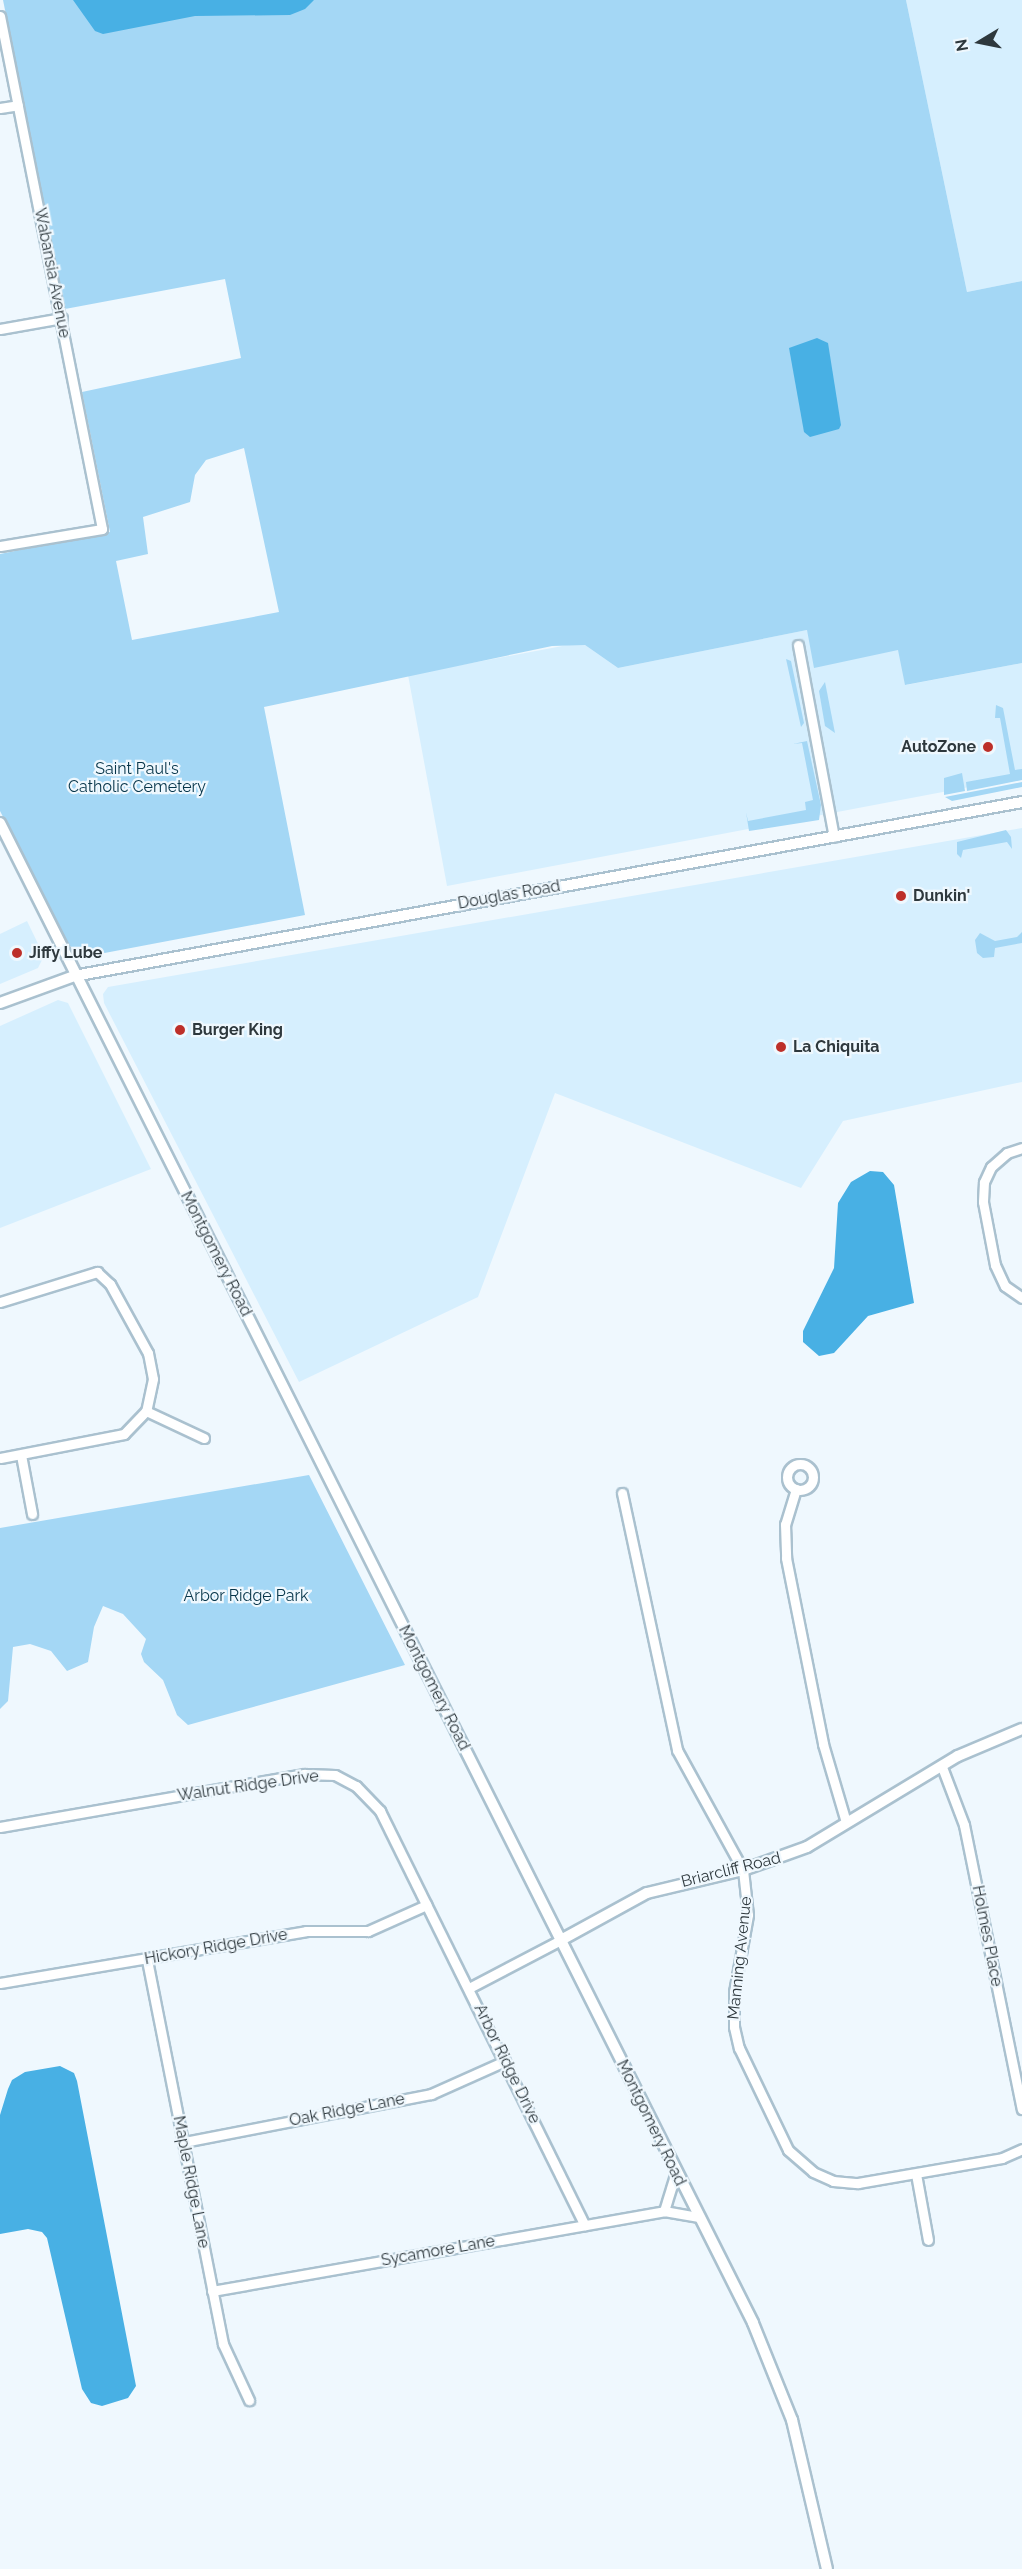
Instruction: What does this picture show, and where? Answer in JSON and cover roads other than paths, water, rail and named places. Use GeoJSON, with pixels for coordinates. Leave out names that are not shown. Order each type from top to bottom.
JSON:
{"type":"FeatureCollection","features":[{"type":"Feature","properties":{"kind":"street","name":"Wabansia Avenue"},"geometry":{"type":"LineString","coordinates":[[0,16],[62,318],[102,530],[0,546]]}},
{"type":"Feature","properties":{"kind":"street"},"geometry":{"type":"LineString","coordinates":[[0,108],[18,105]]}},
{"type":"Feature","properties":{"kind":"street"},"geometry":{"type":"LineString","coordinates":[[0,329],[62,318]]}},
{"type":"Feature","properties":{"kind":"street"},"geometry":{"type":"LineString","coordinates":[[798,645],[834,837]]}},
{"type":"Feature","properties":{"kind":"street","name":"Douglas Road"},"geometry":{"type":"LineString","coordinates":[[0,1003],[74,976],[1022,802]]}},
{"type":"Feature","properties":{"kind":"street","name":"Montgomery Road"},"geometry":{"type":"LineString","coordinates":[[0,823],[74,976],[561,1940],[697,2217],[753,2323],[792,2420],[827,2569]]}},
{"type":"Feature","properties":{"kind":"street"},"geometry":{"type":"LineString","coordinates":[[1022,1148],[1007,1153],[991,1167],[984,1182],[983,1202],[995,1265],[1005,1286],[1022,1298]]}},
{"type":"Feature","properties":{"kind":"street"},"geometry":{"type":"LineString","coordinates":[[0,1302],[97,1272],[110,1284],[148,1353],[153,1379],[146,1411],[124,1434],[111,1439],[0,1458]]}},
{"type":"Feature","properties":{"kind":"street"},"geometry":{"type":"LineString","coordinates":[[146,1411],[204,1438]]}},
{"type":"Feature","properties":{"kind":"street"},"geometry":{"type":"LineString","coordinates":[[21,1455],[32,1514]]}},
{"type":"Feature","properties":{"kind":"street"},"geometry":{"type":"LineString","coordinates":[[796,1489],[785,1524],[786,1558],[823,1744],[846,1822]]}},
{"type":"Feature","properties":{"kind":"street","name":"Manning Avenue"},"geometry":{"type":"LineString","coordinates":[[622,1493],[677,1750],[743,1870],[748,1915],[734,1992],[734,2027],[739,2048],[773,2123],[788,2150],[822,2177],[858,2183],[1002,2158],[1022,2149]]}},
{"type":"Feature","properties":{"kind":"street","name":"Briarcliff Road"},"geometry":{"type":"LineString","coordinates":[[469,1988],[647,1893],[743,1870],[807,1847],[942,1767],[1022,1729]]}},
{"type":"Feature","properties":{"kind":"street","name":"Holmes Place"},"geometry":{"type":"LineString","coordinates":[[942,1767],[964,1825],[1022,2109]]}},
{"type":"Feature","properties":{"kind":"street","name":"Walnut Ridge Drive"},"geometry":{"type":"LineString","coordinates":[[0,1827],[304,1774],[335,1776],[356,1786],[380,1811],[426,1905]]}},
{"type":"Feature","properties":{"kind":"street","name":"Hickory Ridge Drive"},"geometry":{"type":"LineString","coordinates":[[0,1983],[314,1930],[368,1932],[426,1905]]}},
{"type":"Feature","properties":{"kind":"street","name":"Arbor Ridge Drive"},"geometry":{"type":"LineString","coordinates":[[426,1905],[585,2224]]}},
{"type":"Feature","properties":{"kind":"street","name":"Maple Ridge Lane"},"geometry":{"type":"LineString","coordinates":[[147,1960],[226,2354],[249,2400]]}},
{"type":"Feature","properties":{"kind":"street","name":"Oak Ridge Lane"},"geometry":{"type":"LineString","coordinates":[[184,2142],[430,2094],[505,2061]]}},
{"type":"Feature","properties":{"kind":"street"},"geometry":{"type":"LineString","coordinates":[[664,2211],[676,2172]]}},
{"type":"Feature","properties":{"kind":"street"},"geometry":{"type":"LineString","coordinates":[[916,2174],[928,2240]]}},
{"type":"Feature","properties":{"kind":"street","name":"Sycamore Lane"},"geometry":{"type":"LineString","coordinates":[[212,2290],[664,2211],[697,2217]]}},
{"type":"Feature","properties":{"kind":"water"},"geometry":{"type":"Polygon","coordinates":[[[73,0],[314,0],[305,9],[290,15],[195,16],[103,34],[95,31],[73,0]]]}},
{"type":"Feature","properties":{"kind":"water"},"geometry":{"type":"Polygon","coordinates":[[[817,338],[828,343],[841,425],[839,429],[810,437],[804,432],[789,348],[817,338]]]}},
{"type":"Feature","properties":{"kind":"water"},"geometry":{"type":"Polygon","coordinates":[[[870,1171],[883,1172],[894,1185],[914,1303],[868,1316],[834,1353],[819,1356],[803,1342],[803,1331],[834,1268],[838,1203],[851,1182],[870,1171]]]}},
{"type":"Feature","properties":{"kind":"water"},"geometry":{"type":"Polygon","coordinates":[[[60,2066],[74,2073],[77,2081],[136,2386],[128,2398],[102,2406],[91,2403],[82,2389],[47,2238],[42,2232],[28,2229],[0,2234],[0,2115],[8,2089],[12,2080],[25,2072],[60,2066]]]}},
{"type":"Feature","properties":{"kind":"place","name":"AutoZone"},"geometry":{"type":"Point","coordinates":[988,747]}},
{"type":"Feature","properties":{"kind":"place","name":"Dunkin'"},"geometry":{"type":"Point","coordinates":[901,896]}},
{"type":"Feature","properties":{"kind":"place","name":"Jiffy Lube"},"geometry":{"type":"Point","coordinates":[17,953]}},
{"type":"Feature","properties":{"kind":"place","name":"Burger King"},"geometry":{"type":"Point","coordinates":[180,1030]}},
{"type":"Feature","properties":{"kind":"place","name":"La Chiquita"},"geometry":{"type":"Point","coordinates":[781,1047]}},
{"type":"Feature","properties":{"kind":"park label","name":"Saint Paul's Catholic Cemetery"},"geometry":{"type":"Point","coordinates":[137,778]}},
{"type":"Feature","properties":{"kind":"park label","name":"Arbor Ridge Park"},"geometry":{"type":"Point","coordinates":[246,1596]}}]}
